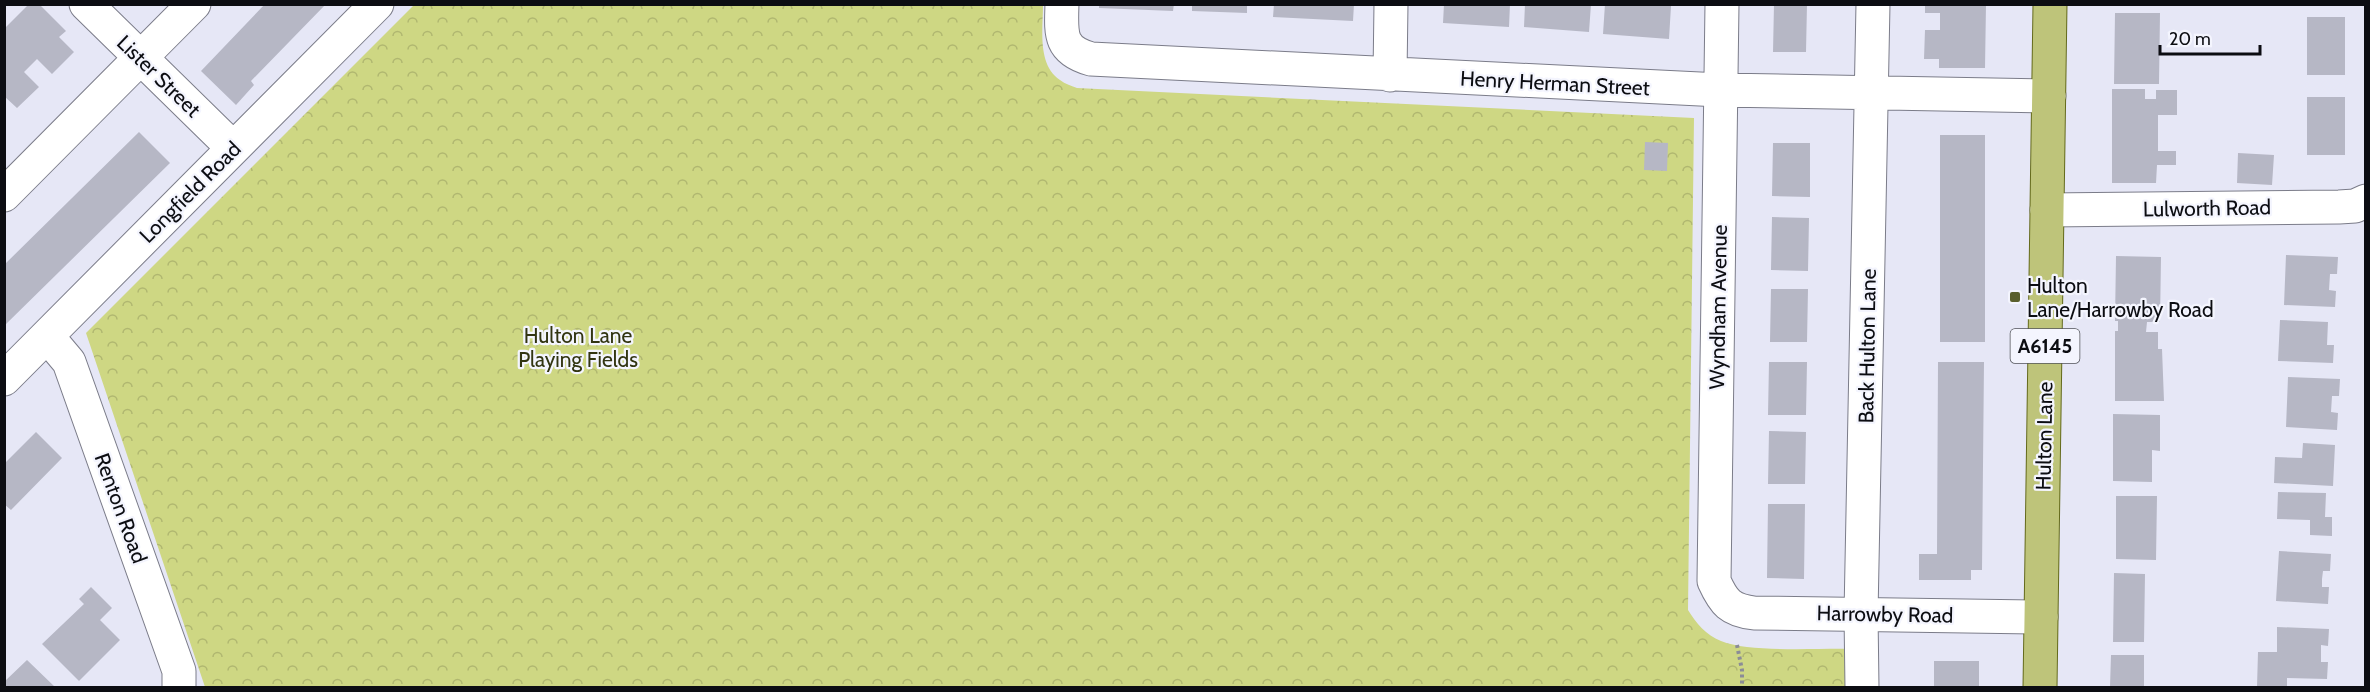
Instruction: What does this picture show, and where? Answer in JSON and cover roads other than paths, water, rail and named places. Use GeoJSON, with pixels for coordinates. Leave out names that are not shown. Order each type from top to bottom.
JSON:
{"type":"FeatureCollection","features":[{"type":"Feature","properties":{"kind":"main road","name":"Hulton Lane"},"geometry":{"type":"LineString","coordinates":[[2040,687],[2050,4]]}},
{"type":"Feature","properties":{"kind":"street","name":"Lister Street"},"geometry":{"type":"LineString","coordinates":[[86,4],[233,148]]}},
{"type":"Feature","properties":{"kind":"street"},"geometry":{"type":"LineString","coordinates":[[4,195],[194,4]]}},
{"type":"Feature","properties":{"kind":"street","name":"Longfield Road"},"geometry":{"type":"LineString","coordinates":[[4,380],[377,4]]}},
{"type":"Feature","properties":{"kind":"street","name":"Henry Herman Street"},"geometry":{"type":"LineString","coordinates":[[1062,4],[1061,28],[1066,44],[1075,55],[1091,59],[1720,90],[2049,96]]}},
{"type":"Feature","properties":{"kind":"street"},"geometry":{"type":"LineString","coordinates":[[1390,75],[1391,4]]}},
{"type":"Feature","properties":{"kind":"street","name":"Wyndham Avenue"},"geometry":{"type":"LineString","coordinates":[[1722,4],[1714,581],[1720,596],[1734,608]]}},
{"type":"Feature","properties":{"kind":"street","name":"Back Hulton Lane"},"geometry":{"type":"LineString","coordinates":[[1862,687],[1874,4]]}},
{"type":"Feature","properties":{"kind":"street","name":"Lulworth Road"},"geometry":{"type":"LineString","coordinates":[[2047,210],[2338,207],[2355,206],[2366,201]]}},
{"type":"Feature","properties":{"kind":"street","name":"Renton Road"},"geometry":{"type":"LineString","coordinates":[[48,337],[69,362],[179,671],[179,687]]}},
{"type":"Feature","properties":{"kind":"street","name":"Harrowby Road"},"geometry":{"type":"LineString","coordinates":[[1734,608],[1862,614],[2042,616]]}},
{"type":"Feature","properties":{"kind":"place","name":"Hulton Lane/Harrowby Road"},"geometry":{"type":"Point","coordinates":[2015,297]}},
{"type":"Feature","properties":{"kind":"park label","name":"Hulton Lane Playing Fields"},"geometry":{"type":"Point","coordinates":[578,347]}}]}
